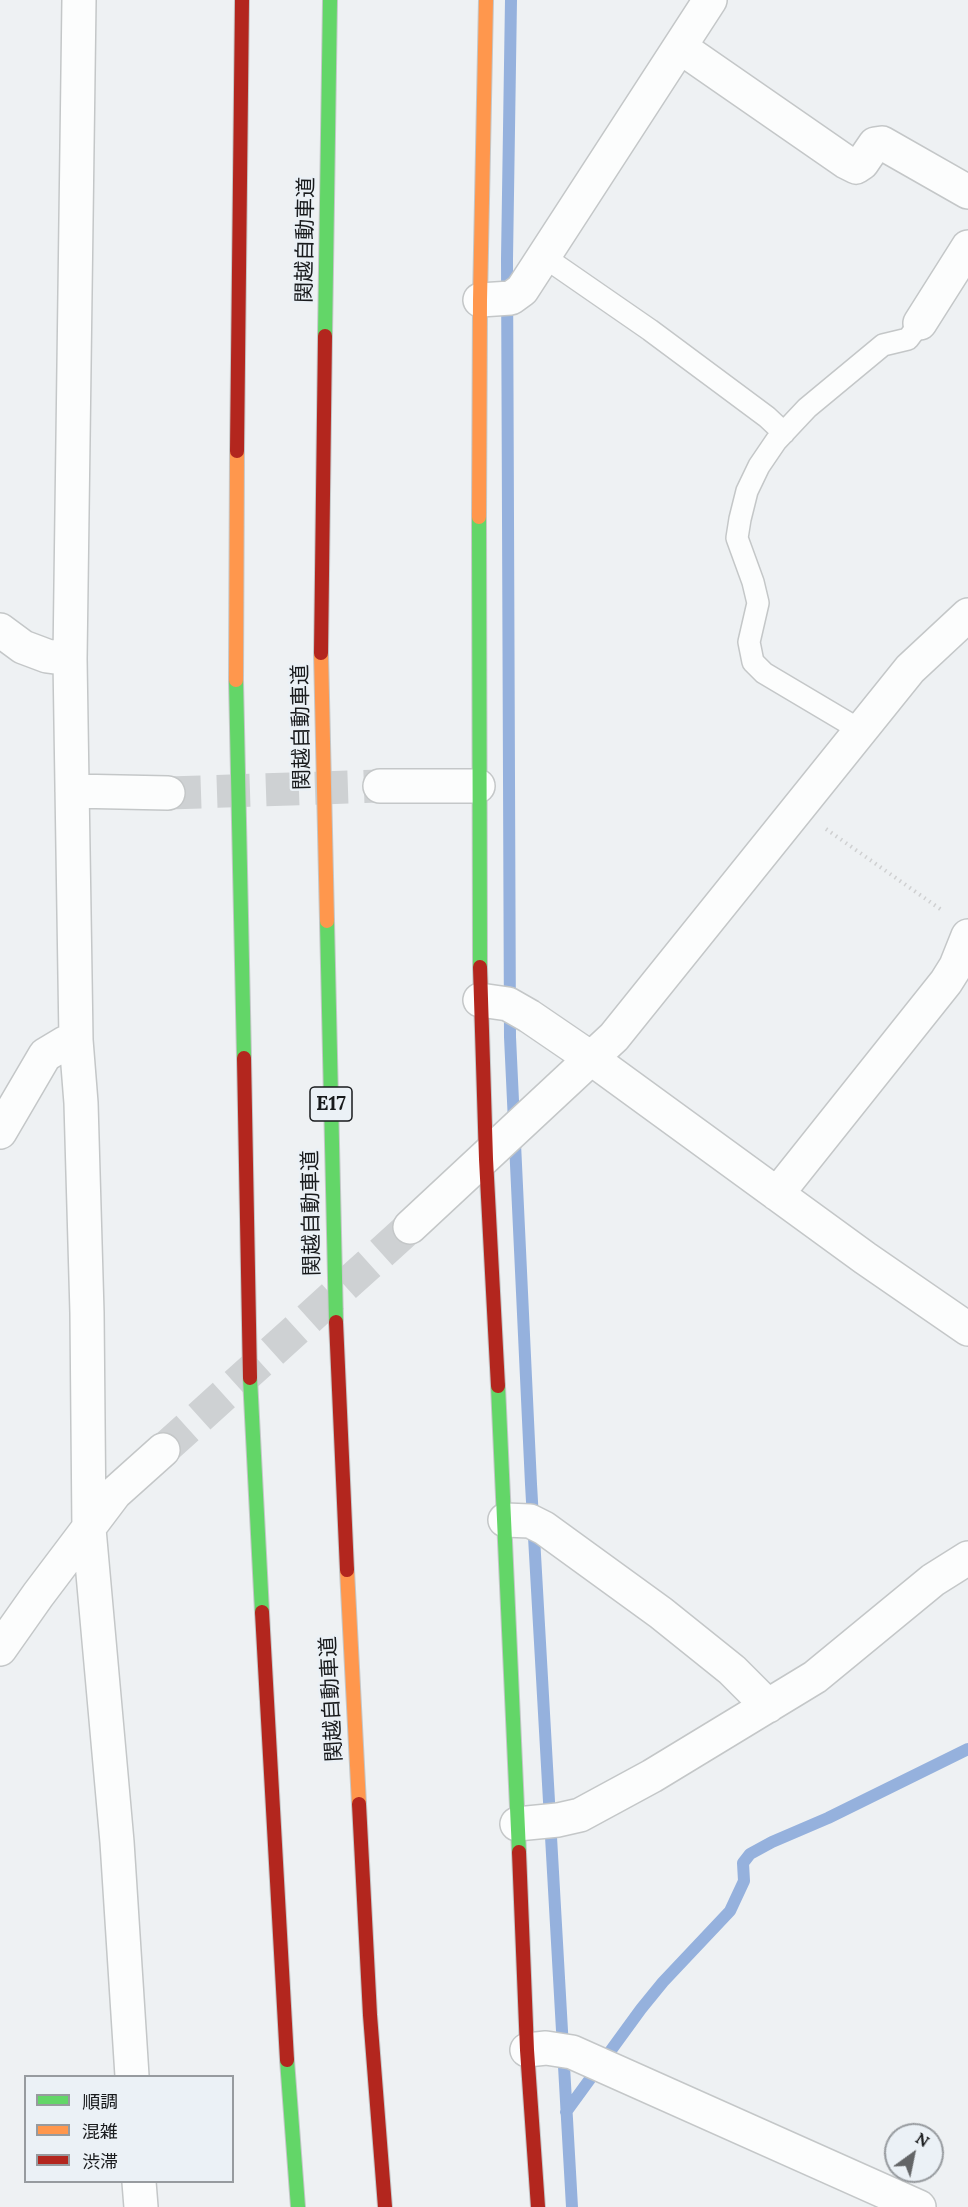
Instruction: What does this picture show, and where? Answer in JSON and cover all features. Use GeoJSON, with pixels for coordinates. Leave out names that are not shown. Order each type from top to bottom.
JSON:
{"type":"FeatureCollection","features":[{"type":"Feature","properties":{"kind":"main road"},"geometry":{"type":"LineString","coordinates":[[242,0],[235,627],[251,1413],[283,2011],[298,2207]]}},
{"type":"Feature","properties":{"kind":"main road","name":"関越自動車道"},"geometry":{"type":"LineString","coordinates":[[330,0],[321,637],[336,1362],[369,2003],[385,2207]]}},
{"type":"Feature","properties":{"kind":"main road"},"geometry":{"type":"LineString","coordinates":[[486,0],[480,300],[478,786],[480,1000],[527,2050],[538,2207]]}},
{"type":"Feature","properties":{"kind":"street"},"geometry":{"type":"LineString","coordinates":[[79,0],[70,659],[76,1040],[81,1103],[86,1278],[89,1528],[117,1842],[132,2075]]}},
{"type":"Feature","properties":{"kind":"street"},"geometry":{"type":"LineString","coordinates":[[480,300],[511,298],[522,290],[710,0]]}},
{"type":"Feature","properties":{"kind":"street"},"geometry":{"type":"LineString","coordinates":[[680,47],[846,162],[856,167],[862,163],[875,144],[882,142],[968,192]]}},
{"type":"Feature","properties":{"kind":"street"},"geometry":{"type":"LineString","coordinates":[[920,323],[968,247]]}},
{"type":"Feature","properties":{"kind":"street"},"geometry":{"type":"LineString","coordinates":[[410,1227],[486,1159],[614,1037],[910,669],[968,615]]}},
{"type":"Feature","properties":{"kind":"street"},"geometry":{"type":"LineString","coordinates":[[0,630],[23,647],[47,656],[70,659]]}},
{"type":"Feature","properties":{"kind":"street"},"geometry":{"type":"LineString","coordinates":[[380,786],[478,786]]}},
{"type":"Feature","properties":{"kind":"street"},"geometry":{"type":"LineString","coordinates":[[72,792],[168,793]]}},
{"type":"Feature","properties":{"kind":"street"},"geometry":{"type":"LineString","coordinates":[[777,1194],[946,982],[961,941]]}},
{"type":"Feature","properties":{"kind":"street"},"geometry":{"type":"LineString","coordinates":[[480,1000],[508,1004],[592,1059],[968,1329]]}},
{"type":"Feature","properties":{"kind":"street"},"geometry":{"type":"LineString","coordinates":[[0,1132],[45,1055],[65,1043],[76,1040]]}},
{"type":"Feature","properties":{"kind":"street"},"geometry":{"type":"LineString","coordinates":[[0,1649],[115,1493],[163,1450]]}},
{"type":"Feature","properties":{"kind":"street"},"geometry":{"type":"LineString","coordinates":[[505,1520],[530,1521],[544,1528],[661,1613],[732,1670],[768,1706]]}},
{"type":"Feature","properties":{"kind":"street"},"geometry":{"type":"LineString","coordinates":[[517,1824],[558,1820],[587,1812],[652,1776],[815,1677],[933,1580],[968,1558]]}},
{"type":"Feature","properties":{"kind":"street"},"geometry":{"type":"LineString","coordinates":[[527,2050],[546,2048],[572,2052],[919,2207]]}},
{"type":"Feature","properties":{"kind":"street"},"geometry":{"type":"LineString","coordinates":[[139,2183],[141,2207]]}},
{"type":"Feature","properties":{"kind":"lane"},"geometry":{"type":"LineString","coordinates":[[543,256],[650,330],[784,433]]}},
{"type":"Feature","properties":{"kind":"lane"},"geometry":{"type":"LineString","coordinates":[[860,730],[764,673],[753,662],[748,642],[758,603],[737,538],[747,491],[759,466],[784,433],[807,408],[883,345],[908,339],[920,323]]}},
{"type":"Feature","properties":{"kind":"path"},"geometry":{"type":"LineString","coordinates":[[797,808],[961,941]]}},
{"type":"Feature","properties":{"kind":"waterway"},"geometry":{"type":"LineString","coordinates":[[511,0],[507,259],[510,1037],[531,1484],[572,2207]]}},
{"type":"Feature","properties":{"kind":"waterway"},"geometry":{"type":"LineString","coordinates":[[566,2112],[663,1982],[730,1911],[744,1881],[743,1863],[750,1854],[968,1749]]}},
{"type":"Feature","properties":{"kind":"tunnel"},"geometry":{"type":"LineString","coordinates":[[168,793],[380,786]]}},
{"type":"Feature","properties":{"kind":"tunnel"},"geometry":{"type":"LineString","coordinates":[[163,1450],[410,1227]]}},
{"type":"Feature","properties":{"kind":"traffic: fast"},"geometry":{"type":"LineString","coordinates":[[325,336],[330,0]]}},
{"type":"Feature","properties":{"kind":"traffic: fast"},"geometry":{"type":"LineString","coordinates":[[479,517],[480,967]]}},
{"type":"Feature","properties":{"kind":"traffic: fast"},"geometry":{"type":"LineString","coordinates":[[236,680],[244,1058]]}},
{"type":"Feature","properties":{"kind":"traffic: fast"},"geometry":{"type":"LineString","coordinates":[[327,921],[336,1322]]}},
{"type":"Feature","properties":{"kind":"traffic: fast"},"geometry":{"type":"LineString","coordinates":[[250,1378],[262,1612]]}},
{"type":"Feature","properties":{"kind":"traffic: fast"},"geometry":{"type":"LineString","coordinates":[[498,1386],[519,1852]]}},
{"type":"Feature","properties":{"kind":"traffic: fast"},"geometry":{"type":"LineString","coordinates":[[287,2060],[298,2207]]}},
{"type":"Feature","properties":{"kind":"traffic: slow"},"geometry":{"type":"LineString","coordinates":[[479,517],[480,300],[486,0]]}},
{"type":"Feature","properties":{"kind":"traffic: slow"},"geometry":{"type":"LineString","coordinates":[[236,680],[237,451]]}},
{"type":"Feature","properties":{"kind":"traffic: slow"},"geometry":{"type":"LineString","coordinates":[[321,653],[327,921]]}},
{"type":"Feature","properties":{"kind":"traffic: slow"},"geometry":{"type":"LineString","coordinates":[[347,1570],[359,1804]]}},
{"type":"Feature","properties":{"kind":"traffic: jam"},"geometry":{"type":"LineString","coordinates":[[237,451],[242,0]]}},
{"type":"Feature","properties":{"kind":"traffic: jam"},"geometry":{"type":"LineString","coordinates":[[321,653],[325,336]]}},
{"type":"Feature","properties":{"kind":"traffic: jam"},"geometry":{"type":"LineString","coordinates":[[480,967],[486,1159],[498,1386]]}},
{"type":"Feature","properties":{"kind":"traffic: jam"},"geometry":{"type":"LineString","coordinates":[[244,1058],[250,1378]]}},
{"type":"Feature","properties":{"kind":"traffic: jam"},"geometry":{"type":"LineString","coordinates":[[336,1322],[347,1570]]}},
{"type":"Feature","properties":{"kind":"traffic: jam"},"geometry":{"type":"LineString","coordinates":[[262,1612],[287,2060]]}},
{"type":"Feature","properties":{"kind":"traffic: jam"},"geometry":{"type":"LineString","coordinates":[[359,1804],[370,2015],[385,2207]]}},
{"type":"Feature","properties":{"kind":"traffic: jam"},"geometry":{"type":"LineString","coordinates":[[519,1852],[527,2050],[538,2207]]}}]}
